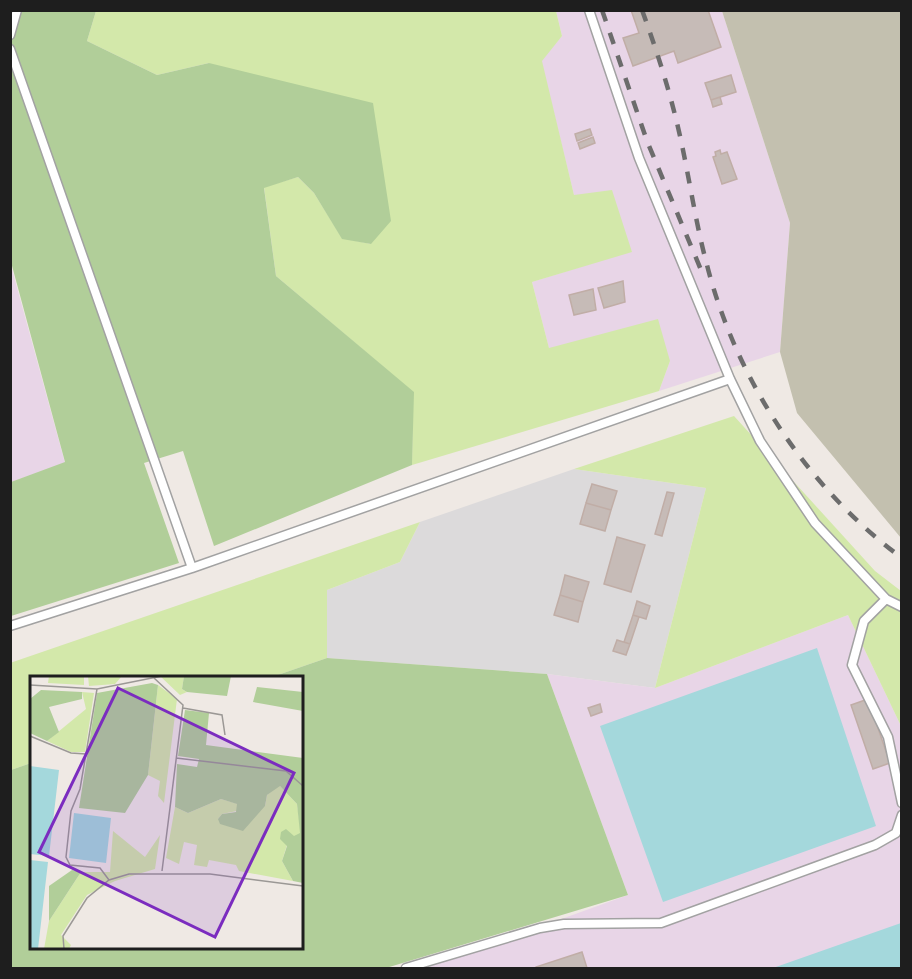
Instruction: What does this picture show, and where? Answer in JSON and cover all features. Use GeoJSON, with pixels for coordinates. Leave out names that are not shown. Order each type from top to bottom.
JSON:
{"type":"FeatureCollection","features":[{"type":"Feature","properties":{"kind":"lane"},"geometry":{"type":"LineString","coordinates":[[10,35],[17,10]]}},
{"type":"Feature","properties":{"kind":"lane"},"geometry":{"type":"LineString","coordinates":[[589,10],[639,158],[730,379],[760,441],[815,523],[886,599],[902,606]]}},
{"type":"Feature","properties":{"kind":"lane"},"geometry":{"type":"LineString","coordinates":[[10,49],[192,568]]}},
{"type":"Feature","properties":{"kind":"lane"},"geometry":{"type":"LineString","coordinates":[[10,626],[192,568],[730,379]]}},
{"type":"Feature","properties":{"kind":"lane"},"geometry":{"type":"LineString","coordinates":[[886,599],[864,621],[852,665],[888,738],[902,803]]}},
{"type":"Feature","properties":{"kind":"lane"},"geometry":{"type":"LineString","coordinates":[[406,969],[540,928],[564,924],[661,923],[875,845],[896,833],[902,815]]}},
{"type":"Feature","properties":{"kind":"shaded area"},"geometry":{"type":"Polygon","coordinates":[[[556,11],[722,11],[790,223],[780,352],[659,391],[670,361],[549,348],[532,282],[632,251],[574,195],[541,60],[562,36],[556,11]]]}},
{"type":"Feature","properties":{"kind":"shaded area"},"geometry":{"type":"Polygon","coordinates":[[[722,11],[901,11],[901,538],[797,413],[780,352],[790,223],[722,11]]]}},
{"type":"Feature","properties":{"kind":"shaded area"},"geometry":{"type":"Polygon","coordinates":[[[10,262],[65,463],[11,482],[10,482],[10,262]]]}},
{"type":"Feature","properties":{"kind":"shaded area"},"geometry":{"type":"Polygon","coordinates":[[[574,469],[706,488],[655,688],[547,674],[327,658],[327,590],[400,562],[420,522],[574,469]]]}},
{"type":"Feature","properties":{"kind":"shaded area"},"geometry":{"type":"Polygon","coordinates":[[[848,615],[901,726],[901,968],[426,968],[628,895],[547,674],[655,688],[848,615]]]}},
{"type":"Feature","properties":{"kind":"green space"},"geometry":{"type":"Polygon","coordinates":[[[11,11],[96,11],[87,41],[157,75],[209,63],[373,103],[391,221],[371,244],[342,239],[314,193],[298,177],[264,188],[276,276],[414,392],[412,465],[214,546],[183,451],[144,463],[179,563],[11,616],[11,482],[65,462],[11,262],[11,11]]]}},
{"type":"Feature","properties":{"kind":"green space"},"geometry":{"type":"Polygon","coordinates":[[[96,11],[556,11],[562,36],[542,61],[574,195],[612,190],[632,252],[532,282],[549,348],[658,319],[670,361],[659,391],[412,465],[413,392],[276,276],[264,187],[298,177],[314,193],[342,238],[371,244],[209,63],[157,75],[87,41],[96,11]]]}},
{"type":"Feature","properties":{"kind":"green space"},"geometry":{"type":"Polygon","coordinates":[[[734,416],[875,571],[901,591],[901,726],[848,615],[655,688],[706,488],[574,469],[734,416]]]}},
{"type":"Feature","properties":{"kind":"green space"},"geometry":{"type":"Polygon","coordinates":[[[420,522],[400,562],[327,590],[327,658],[275,676],[30,676],[30,763],[11,770],[10,663],[420,522]]]}},
{"type":"Feature","properties":{"kind":"green space"},"geometry":{"type":"Polygon","coordinates":[[[327,658],[547,674],[628,895],[386,968],[11,968],[11,770],[30,763],[30,949],[303,949],[303,676],[275,676],[327,658]]]}},
{"type":"Feature","properties":{"kind":"water"},"geometry":{"type":"Polygon","coordinates":[[[817,648],[876,826],[663,902],[600,726],[817,648]]]}},
{"type":"Feature","properties":{"kind":"water"},"geometry":{"type":"Polygon","coordinates":[[[901,923],[901,968],[773,968],[901,923]]]}},
{"type":"Feature","properties":{"kind":"building"},"geometry":{"type":"Polygon","coordinates":[[[631,10],[708,10],[721,47],[678,63],[674,51],[633,66],[623,38],[639,33],[631,10]]]}},
{"type":"Feature","properties":{"kind":"building"},"geometry":{"type":"Polygon","coordinates":[[[731,75],[736,92],[711,100],[705,83],[731,75]]]}},
{"type":"Feature","properties":{"kind":"building"},"geometry":{"type":"Polygon","coordinates":[[[720,97],[722,104],[713,107],[711,100],[720,97]]]}},
{"type":"Feature","properties":{"kind":"building"},"geometry":{"type":"Polygon","coordinates":[[[590,129],[592,135],[577,141],[575,134],[590,129]]]}},
{"type":"Feature","properties":{"kind":"building"},"geometry":{"type":"Polygon","coordinates":[[[593,137],[595,143],[580,149],[578,143],[593,137]]]}},
{"type":"Feature","properties":{"kind":"building"},"geometry":{"type":"Polygon","coordinates":[[[720,150],[721,154],[727,152],[737,179],[722,184],[713,157],[716,156],[715,152],[720,150]]]}},
{"type":"Feature","properties":{"kind":"building"},"geometry":{"type":"Polygon","coordinates":[[[623,281],[625,302],[604,308],[598,288],[623,281]]]}},
{"type":"Feature","properties":{"kind":"building"},"geometry":{"type":"Polygon","coordinates":[[[593,289],[596,310],[574,315],[569,295],[593,289]]]}},
{"type":"Feature","properties":{"kind":"building"},"geometry":{"type":"Polygon","coordinates":[[[592,484],[617,491],[611,510],[586,503],[592,484]]]}},
{"type":"Feature","properties":{"kind":"building"},"geometry":{"type":"Polygon","coordinates":[[[667,492],[674,493],[662,536],[655,534],[667,492]]]}},
{"type":"Feature","properties":{"kind":"building"},"geometry":{"type":"Polygon","coordinates":[[[586,503],[611,510],[605,531],[580,524],[586,503]]]}},
{"type":"Feature","properties":{"kind":"building"},"geometry":{"type":"Polygon","coordinates":[[[617,537],[645,545],[631,592],[604,584],[617,537]]]}},
{"type":"Feature","properties":{"kind":"building"},"geometry":{"type":"Polygon","coordinates":[[[565,575],[589,582],[583,602],[560,595],[565,575]]]}},
{"type":"Feature","properties":{"kind":"building"},"geometry":{"type":"Polygon","coordinates":[[[560,595],[583,602],[578,622],[554,615],[560,595]]]}},
{"type":"Feature","properties":{"kind":"building"},"geometry":{"type":"Polygon","coordinates":[[[637,601],[650,606],[646,619],[633,615],[637,601]]]}},
{"type":"Feature","properties":{"kind":"building"},"geometry":{"type":"Polygon","coordinates":[[[633,615],[639,617],[630,644],[624,642],[633,615]]]}},
{"type":"Feature","properties":{"kind":"building"},"geometry":{"type":"Polygon","coordinates":[[[617,640],[630,644],[626,655],[613,651],[617,640]]]}},
{"type":"Feature","properties":{"kind":"building"},"geometry":{"type":"Polygon","coordinates":[[[868,699],[890,763],[873,769],[851,705],[868,699]]]}},
{"type":"Feature","properties":{"kind":"building"},"geometry":{"type":"Polygon","coordinates":[[[600,704],[602,712],[591,716],[588,708],[600,704]]]}},
{"type":"Feature","properties":{"kind":"building"},"geometry":{"type":"Polygon","coordinates":[[[582,952],[587,968],[536,968],[536,967],[582,952]]]}},
{"type":"Feature","properties":{"kind":"railway"},"geometry":{"type":"LineString","coordinates":[[602,10],[647,141],[704,277]]}},
{"type":"Feature","properties":{"kind":"railway"},"geometry":{"type":"LineString","coordinates":[[642,10],[672,105],[707,265],[736,349],[756,389],[806,465],[836,499],[902,558]]}}]}
